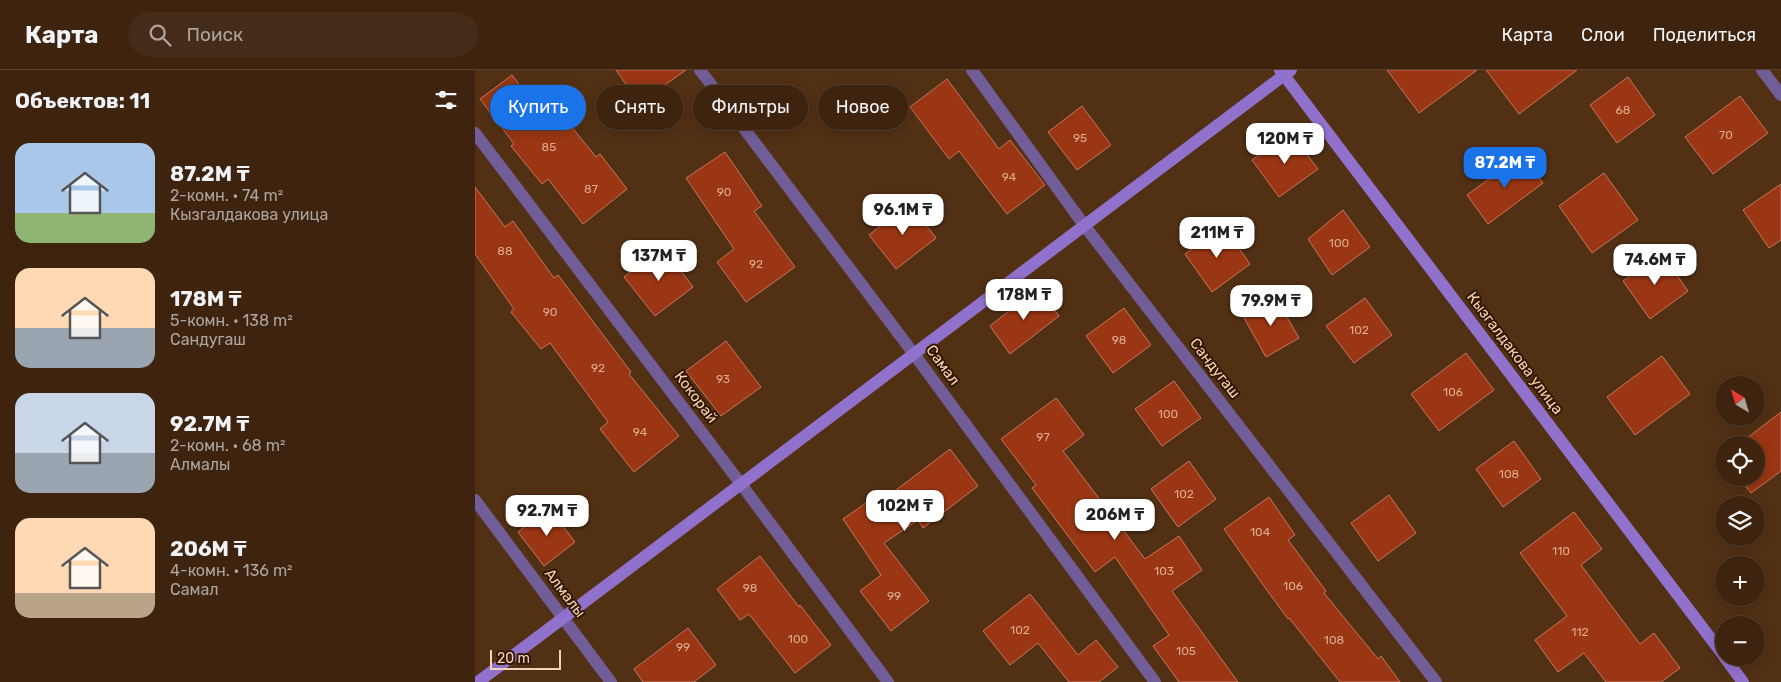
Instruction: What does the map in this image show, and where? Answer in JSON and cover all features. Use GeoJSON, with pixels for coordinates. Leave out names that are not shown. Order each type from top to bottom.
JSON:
{"type":"FeatureCollection","features":[{"type":"Feature","properties":{"kind":"street","name":"Самал"},"geometry":{"type":"LineString","coordinates":[[700,70],[914,354],[1155,682]]}},
{"type":"Feature","properties":{"kind":"street","name":"Сандугаш"},"geometry":{"type":"LineString","coordinates":[[972,70],[1084,225],[1436,682]]}},
{"type":"Feature","properties":{"kind":"street"},"geometry":{"type":"LineString","coordinates":[[1762,70],[1781,96]]}},
{"type":"Feature","properties":{"kind":"street"},"geometry":{"type":"LineString","coordinates":[[478,682],[1285,72]]}},
{"type":"Feature","properties":{"kind":"street","name":"Кызгалдакова улица"},"geometry":{"type":"LineString","coordinates":[[1285,72],[1715,645]]}},
{"type":"Feature","properties":{"kind":"street","name":"Кокорай"},"geometry":{"type":"LineString","coordinates":[[475,133],[741,484],[888,682]]}},
{"type":"Feature","properties":{"kind":"street","name":"Алмалы"},"geometry":{"type":"LineString","coordinates":[[475,500],[611,682]]}},
{"type":"Feature","properties":{"kind":"street","name":"Кызгалдакова улица"},"geometry":{"type":"LineString","coordinates":[[1731,666],[1743,682]]}},
{"type":"Feature","properties":{"kind":"building"},"geometry":{"type":"Polygon","coordinates":[[[616,70],[686,70],[665,85],[626,85],[616,70]]]}},
{"type":"Feature","properties":{"kind":"building"},"geometry":{"type":"Polygon","coordinates":[[[1387,70],[1477,70],[1419,113],[1387,70]]]}},
{"type":"Feature","properties":{"kind":"building"},"geometry":{"type":"Polygon","coordinates":[[[1486,70],[1577,70],[1519,114],[1486,70]]]}},
{"type":"Feature","properties":{"kind":"building"},"geometry":{"type":"Polygon","coordinates":[[[512,75],[520,85],[499,85],[512,75]]]}},
{"type":"Feature","properties":{"kind":"building"},"geometry":{"type":"Polygon","coordinates":[[[1628,77],[1655,115],[1617,143],[1590,105],[1628,77]]]}},
{"type":"Feature","properties":{"kind":"building"},"geometry":{"type":"Polygon","coordinates":[[[947,79],[999,149],[1010,140],[1045,185],[1007,214],[959,151],[949,159],[910,107],[947,79]]]}},
{"type":"Feature","properties":{"kind":"building"},"geometry":{"type":"Polygon","coordinates":[[[490,92],[490,112],[480,99],[490,92]]]}},
{"type":"Feature","properties":{"kind":"building"},"geometry":{"type":"Polygon","coordinates":[[[1740,96],[1768,133],[1713,174],[1685,137],[1740,96]]]}},
{"type":"Feature","properties":{"kind":"building"},"geometry":{"type":"Polygon","coordinates":[[[1082,106],[1111,145],[1077,170],[1048,132],[1082,106]]]}},
{"type":"Feature","properties":{"kind":"building"},"geometry":{"type":"Polygon","coordinates":[[[503,130],[574,130],[596,157],[600,154],[627,189],[583,224],[548,179],[542,184],[511,146],[514,144],[503,130]]]}},
{"type":"Feature","properties":{"kind":"building"},"geometry":{"type":"Polygon","coordinates":[[[1290,132],[1318,169],[1279,197],[1252,160],[1290,132]]]}},
{"type":"Feature","properties":{"kind":"building"},"geometry":{"type":"Polygon","coordinates":[[[725,152],[762,206],[754,211],[795,267],[746,302],[717,262],[734,249],[686,178],[725,152]]]}},
{"type":"Feature","properties":{"kind":"building"},"geometry":{"type":"Polygon","coordinates":[[[1522,155],[1543,183],[1488,224],[1467,195],[1522,155]]]}},
{"type":"Feature","properties":{"kind":"building"},"geometry":{"type":"Polygon","coordinates":[[[1604,173],[1638,220],[1592,253],[1559,206],[1604,173]]]}},
{"type":"Feature","properties":{"kind":"building"},"geometry":{"type":"Polygon","coordinates":[[[1781,184],[1781,240],[1769,248],[1743,210],[1781,184]]]}},
{"type":"Feature","properties":{"kind":"building"},"geometry":{"type":"Polygon","coordinates":[[[475,187],[505,227],[513,221],[554,278],[558,275],[631,372],[629,374],[679,436],[634,472],[600,429],[608,422],[550,343],[541,349],[511,312],[514,309],[475,254],[475,187]]]}},
{"type":"Feature","properties":{"kind":"building"},"geometry":{"type":"Polygon","coordinates":[[[909,203],[936,238],[896,269],[869,235],[909,203]]]}},
{"type":"Feature","properties":{"kind":"building"},"geometry":{"type":"Polygon","coordinates":[[[1343,210],[1370,247],[1332,275],[1308,239],[1343,210]]]}},
{"type":"Feature","properties":{"kind":"building"},"geometry":{"type":"Polygon","coordinates":[[[1223,226],[1250,264],[1212,292],[1185,254],[1223,226]]]}},
{"type":"Feature","properties":{"kind":"building"},"geometry":{"type":"Polygon","coordinates":[[[663,247],[693,287],[655,316],[624,277],[663,247]]]}},
{"type":"Feature","properties":{"kind":"building"},"geometry":{"type":"Polygon","coordinates":[[[1661,253],[1688,291],[1650,319],[1623,281],[1661,253]]]}},
{"type":"Feature","properties":{"kind":"building"},"geometry":{"type":"Polygon","coordinates":[[[1038,288],[1059,316],[1010,354],[990,326],[1038,288]]]}},
{"type":"Feature","properties":{"kind":"building"},"geometry":{"type":"Polygon","coordinates":[[[1276,298],[1299,338],[1266,357],[1243,316],[1276,298]]]}},
{"type":"Feature","properties":{"kind":"building"},"geometry":{"type":"Polygon","coordinates":[[[1365,298],[1392,335],[1354,363],[1326,326],[1365,298]]]}},
{"type":"Feature","properties":{"kind":"building"},"geometry":{"type":"Polygon","coordinates":[[[1124,308],[1151,345],[1113,373],[1086,336],[1124,308]]]}},
{"type":"Feature","properties":{"kind":"building"},"geometry":{"type":"Polygon","coordinates":[[[726,341],[761,387],[721,416],[686,371],[726,341]]]}},
{"type":"Feature","properties":{"kind":"building"},"geometry":{"type":"Polygon","coordinates":[[[1466,353],[1494,390],[1439,431],[1411,394],[1466,353]]]}},
{"type":"Feature","properties":{"kind":"building"},"geometry":{"type":"Polygon","coordinates":[[[1662,356],[1690,394],[1635,435],[1607,397],[1662,356]]]}},
{"type":"Feature","properties":{"kind":"building"},"geometry":{"type":"Polygon","coordinates":[[[1174,381],[1201,418],[1162,446],[1135,409],[1174,381]]]}},
{"type":"Feature","properties":{"kind":"building"},"geometry":{"type":"Polygon","coordinates":[[[1056,398],[1084,435],[1063,451],[1145,559],[1179,536],[1202,570],[1172,591],[1238,682],[1179,682],[1153,646],[1169,635],[1115,557],[1095,572],[1032,488],[1036,485],[1001,439],[1056,398]]]}},
{"type":"Feature","properties":{"kind":"building"},"geometry":{"type":"Polygon","coordinates":[[[1781,412],[1781,471],[1765,483],[1765,436],[1750,436],[1781,412]]]}},
{"type":"Feature","properties":{"kind":"building"},"geometry":{"type":"Polygon","coordinates":[[[1514,441],[1541,479],[1503,507],[1476,469],[1514,441]]]}},
{"type":"Feature","properties":{"kind":"building"},"geometry":{"type":"Polygon","coordinates":[[[950,449],[978,486],[923,528],[918,520],[884,543],[929,601],[891,631],[860,591],[881,575],[843,519],[879,494],[883,500],[950,449]]]}},
{"type":"Feature","properties":{"kind":"building"},"geometry":{"type":"Polygon","coordinates":[[[1189,461],[1216,499],[1178,527],[1151,489],[1189,461]]]}},
{"type":"Feature","properties":{"kind":"building"},"geometry":{"type":"Polygon","coordinates":[[[1745,486],[1761,486],[1751,493],[1745,486]]]}},
{"type":"Feature","properties":{"kind":"building"},"geometry":{"type":"Polygon","coordinates":[[[1389,495],[1416,533],[1378,561],[1351,523],[1389,495]]]}},
{"type":"Feature","properties":{"kind":"building"},"geometry":{"type":"Polygon","coordinates":[[[1269,497],[1295,535],[1288,540],[1326,591],[1324,593],[1378,659],[1381,656],[1400,682],[1340,682],[1288,619],[1261,582],[1224,529],[1269,497]]]}},
{"type":"Feature","properties":{"kind":"building"},"geometry":{"type":"Polygon","coordinates":[[[549,508],[575,542],[544,566],[518,532],[549,508]]]}},
{"type":"Feature","properties":{"kind":"building"},"geometry":{"type":"Polygon","coordinates":[[[1574,512],[1602,549],[1581,565],[1640,644],[1654,633],[1680,668],[1661,682],[1606,682],[1584,653],[1558,672],[1535,640],[1567,616],[1520,553],[1574,512]]]}},
{"type":"Feature","properties":{"kind":"building"},"geometry":{"type":"Polygon","coordinates":[[[760,556],[831,645],[795,673],[749,614],[740,620],[717,589],[760,556]]]}},
{"type":"Feature","properties":{"kind":"building"},"geometry":{"type":"Polygon","coordinates":[[[1030,594],[1078,655],[1096,640],[1118,667],[1099,682],[1069,682],[1038,643],[1010,665],[983,631],[1030,594]]]}},
{"type":"Feature","properties":{"kind":"building"},"geometry":{"type":"Polygon","coordinates":[[[688,628],[716,665],[694,682],[643,682],[634,669],[688,628]]]}}]}
